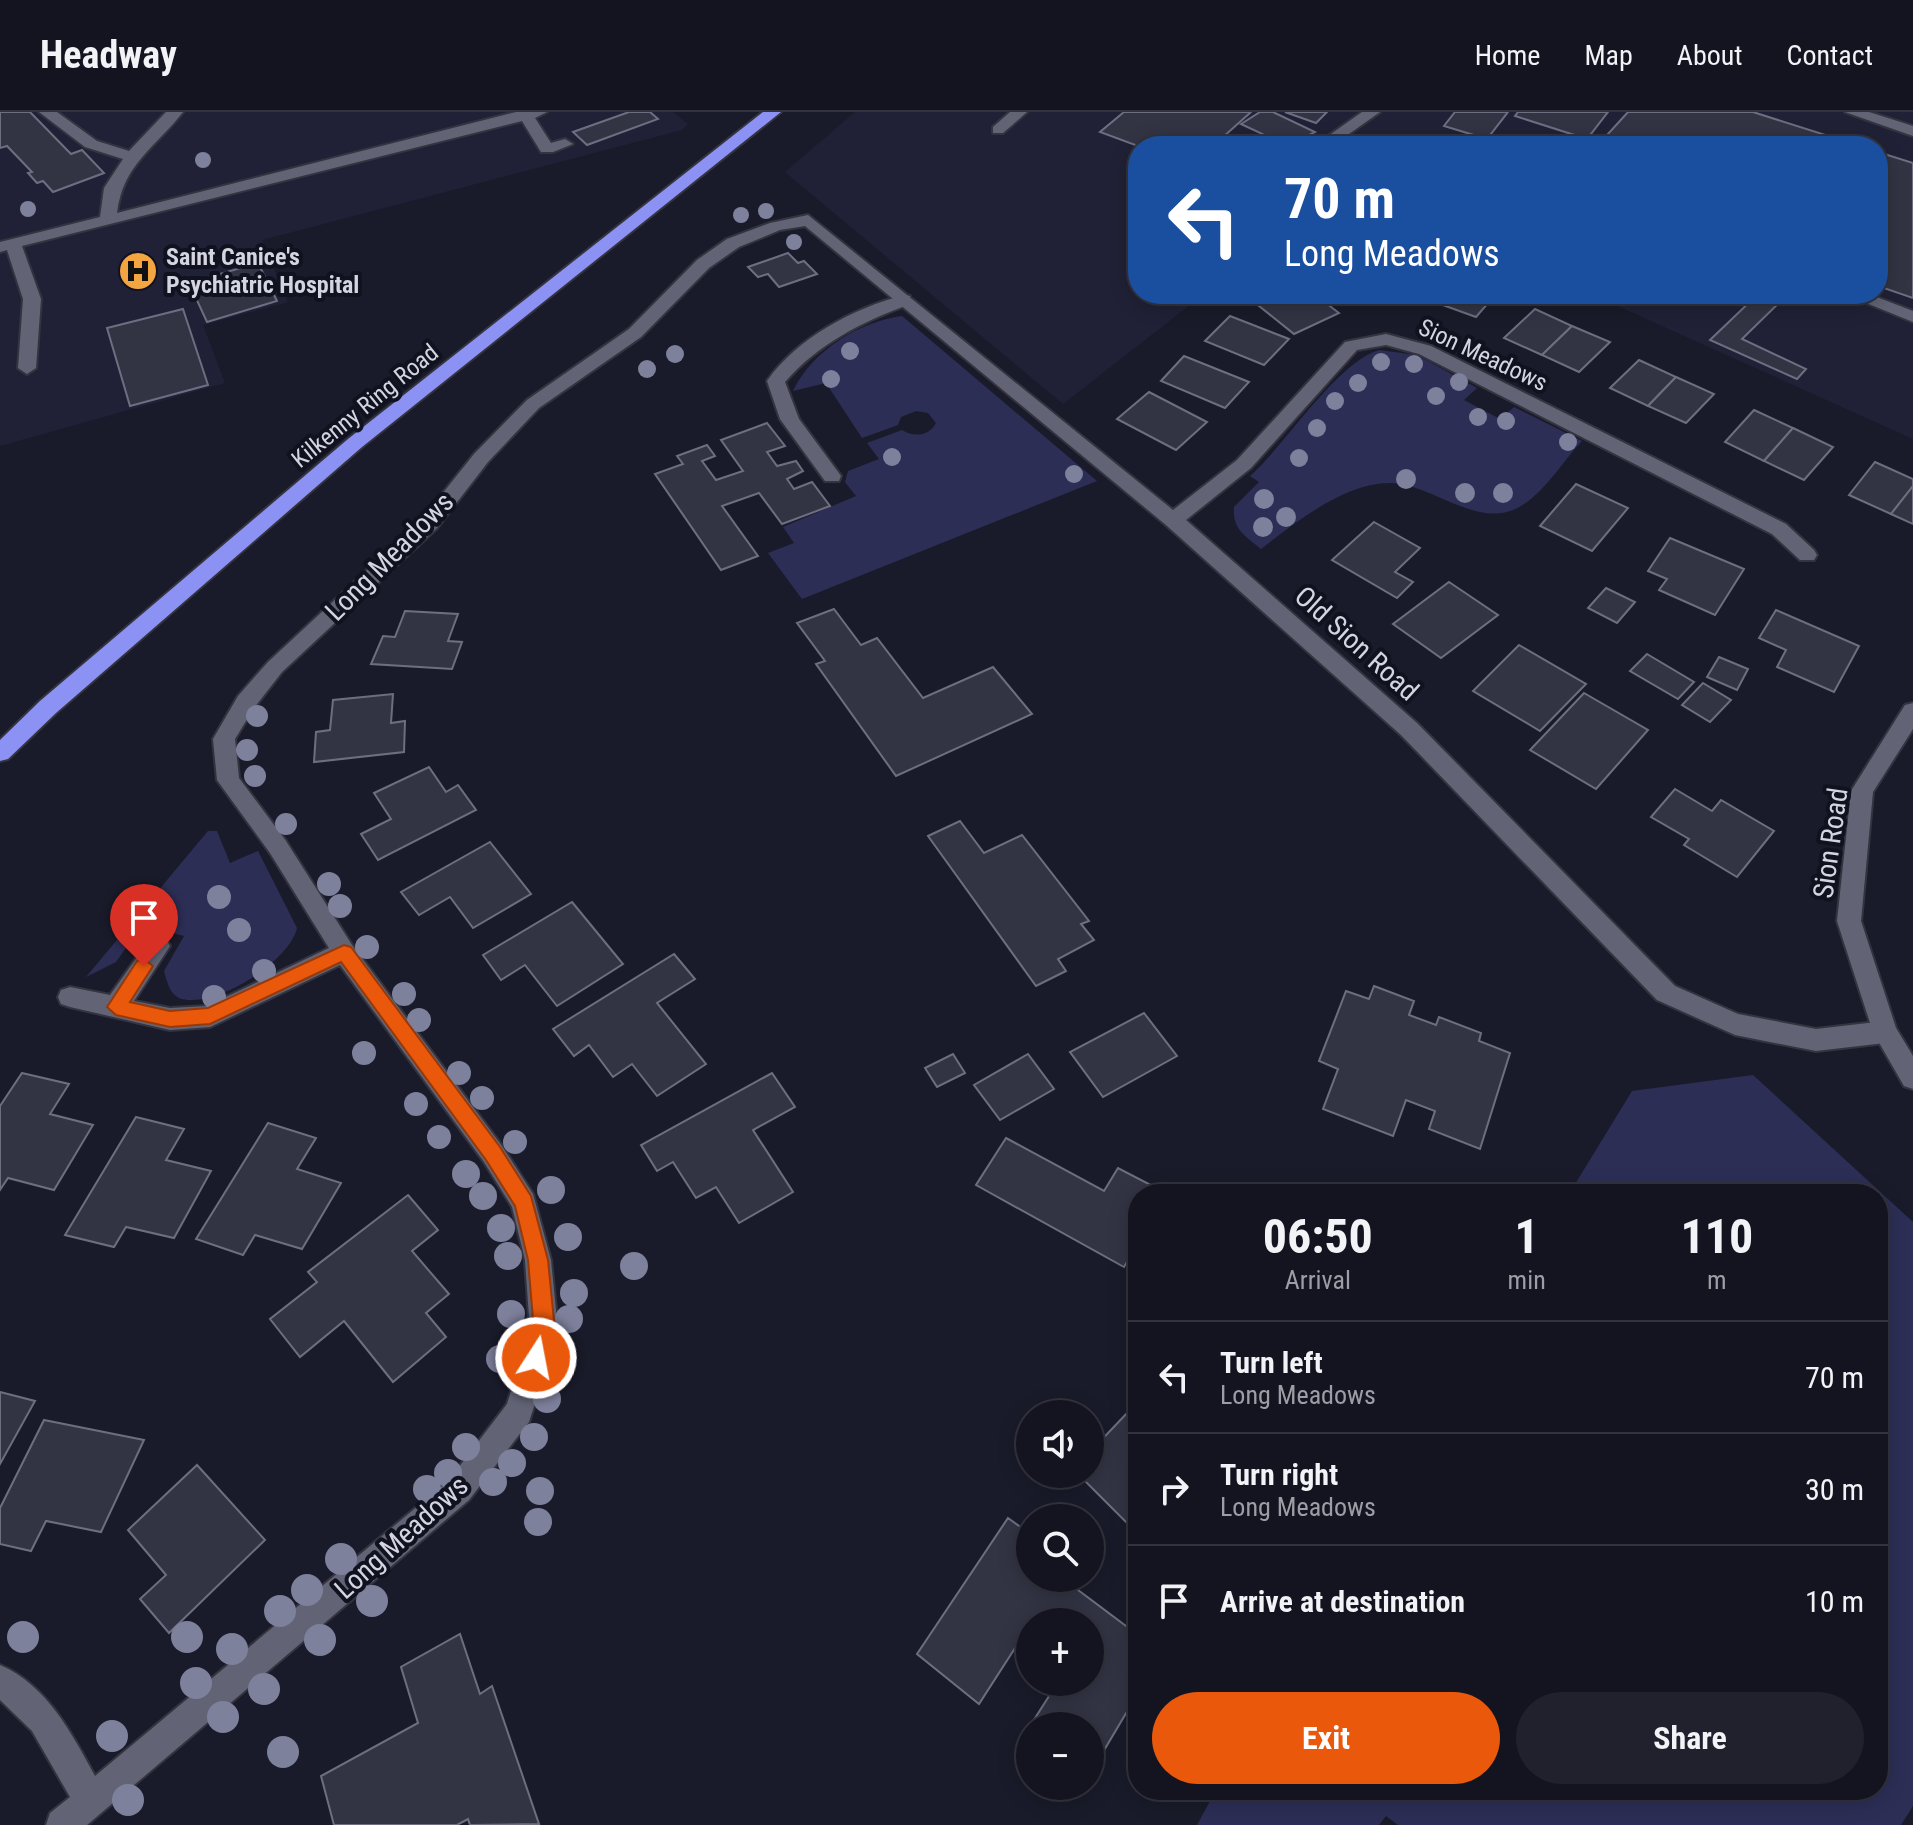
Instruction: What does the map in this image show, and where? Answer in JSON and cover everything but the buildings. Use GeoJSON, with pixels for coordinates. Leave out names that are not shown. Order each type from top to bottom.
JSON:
{"type":"FeatureCollection","features":[{"type":"Feature","properties":{"kind":"highway","name":"Kilkenny Ring Road"},"geometry":{"type":"LineString","coordinates":[[0,753],[48,707],[355,443],[773,112]]}},
{"type":"Feature","properties":{"kind":"street"},"geometry":{"type":"LineString","coordinates":[[47,112],[91,144],[132,157]]}},
{"type":"Feature","properties":{"kind":"street"},"geometry":{"type":"LineString","coordinates":[[108,220],[112,188],[132,157],[175,112]]}},
{"type":"Feature","properties":{"kind":"street"},"geometry":{"type":"LineString","coordinates":[[998,130],[1019,112]]}},
{"type":"Feature","properties":{"kind":"street"},"geometry":{"type":"LineString","coordinates":[[1337,136],[1372,112]]}},
{"type":"Feature","properties":{"kind":"street"},"geometry":{"type":"LineString","coordinates":[[1853,112],[1913,131]]}},
{"type":"Feature","properties":{"kind":"street"},"geometry":{"type":"LineString","coordinates":[[27,368],[32,299],[7,246],[529,113],[547,149],[565,144]]}},
{"type":"Feature","properties":{"kind":"street","name":"Old Sion Road"},"geometry":{"type":"LineString","coordinates":[[808,220],[1173,520],[1409,729],[1666,993],[1735,1024],[1816,1040],[1885,1032]]}},
{"type":"Feature","properties":{"kind":"street","name":"Long Meadows"},"geometry":{"type":"LineString","coordinates":[[62,1825],[459,1490],[519,1412],[544,1331],[538,1260],[524,1203],[493,1154],[344,952],[278,847],[228,780],[224,739],[246,702],[275,667],[430,523],[481,458],[533,404],[635,333],[703,264],[733,243],[776,226],[808,220]]}},
{"type":"Feature","properties":{"kind":"street"},"geometry":{"type":"LineString","coordinates":[[832,476],[798,432],[777,395],[776,381],[810,344],[850,320],[904,300]]}},
{"type":"Feature","properties":{"kind":"street"},"geometry":{"type":"LineString","coordinates":[[1879,304],[1913,317]]}},
{"type":"Feature","properties":{"kind":"street","name":"Sion Meadows"},"geometry":{"type":"LineString","coordinates":[[1173,520],[1244,464],[1296,403],[1351,346],[1386,339],[1425,350],[1766,522],[1779,529],[1807,555]]}},
{"type":"Feature","properties":{"kind":"street","name":"Sion Road"},"geometry":{"type":"LineString","coordinates":[[1913,711],[1862,791],[1849,921],[1885,1032],[1913,1078]]}},
{"type":"Feature","properties":{"kind":"street"},"geometry":{"type":"LineString","coordinates":[[116,1007],[158,946]]}},
{"type":"Feature","properties":{"kind":"street"},"geometry":{"type":"LineString","coordinates":[[70,997],[170,1019],[210,1016],[344,952]]}},
{"type":"Feature","properties":{"kind":"street"},"geometry":{"type":"LineString","coordinates":[[0,1681],[30,1701],[60,1743],[90,1801]]}},
{"type":"Feature","properties":{"kind":"shaded area","name":"Saint Canice's Psychiatric Hospital"},"geometry":{"type":"Polygon","coordinates":[[[0,112],[673,112],[688,124],[682,130],[262,240],[288,302],[203,325],[225,383],[0,446],[0,112]]]}},
{"type":"Feature","properties":{"kind":"shaded area"},"geometry":{"type":"Polygon","coordinates":[[[855,112],[1913,112],[1913,439],[1613,304],[1888,304],[1888,136],[1128,136],[1128,304],[1191,304],[1063,404],[785,172],[855,112]]]}},
{"type":"Feature","properties":{"kind":"shaded area"},"geometry":{"type":"Polygon","coordinates":[[[902,316],[1097,481],[802,599],[768,553],[794,543],[783,527],[856,496],[845,482],[848,471],[879,459],[867,443],[902,430],[916,435],[925,433],[936,423],[928,413],[916,411],[901,417],[898,425],[862,438],[826,383],[793,391],[813,362],[840,340],[871,324],[902,316]]]}},
{"type":"Feature","properties":{"kind":"shaded area"},"geometry":{"type":"Polygon","coordinates":[[[1379,350],[1417,355],[1477,388],[1464,400],[1500,419],[1514,407],[1582,441],[1542,489],[1513,510],[1483,513],[1405,485],[1373,485],[1321,506],[1261,549],[1241,531],[1234,515],[1234,507],[1259,482],[1250,476],[1329,387],[1363,358],[1379,350]]]}},
{"type":"Feature","properties":{"kind":"shaded area"},"geometry":{"type":"Polygon","coordinates":[[[208,831],[217,831],[230,863],[258,851],[297,928],[280,955],[266,968],[229,990],[194,1000],[179,998],[167,983],[164,971],[184,936],[142,925],[116,962],[86,977],[208,831]]]}},
{"type":"Feature","properties":{"kind":"shaded area"},"geometry":{"type":"Polygon","coordinates":[[[1753,1075],[1872,1184],[1575,1184],[1632,1091],[1753,1075]]]}},
{"type":"Feature","properties":{"kind":"shaded area"},"geometry":{"type":"Polygon","coordinates":[[[1888,1199],[1913,1222],[1913,1806],[1901,1825],[1398,1825],[1386,1816],[1379,1825],[1197,1825],[1211,1800],[1888,1800],[1888,1199]]]}},
{"type":"Feature","properties":{"kind":"place","name":"Saint Canice's Psychiatric Hospital"},"geometry":{"type":"Point","coordinates":[138,271]}},
{"type":"Feature","properties":{"kind":"route"},"geometry":{"type":"LineString","coordinates":[[144,966],[116,1007],[170,1019],[210,1016],[344,952],[493,1154],[524,1203],[538,1260],[544,1331],[536,1358]]}}]}
